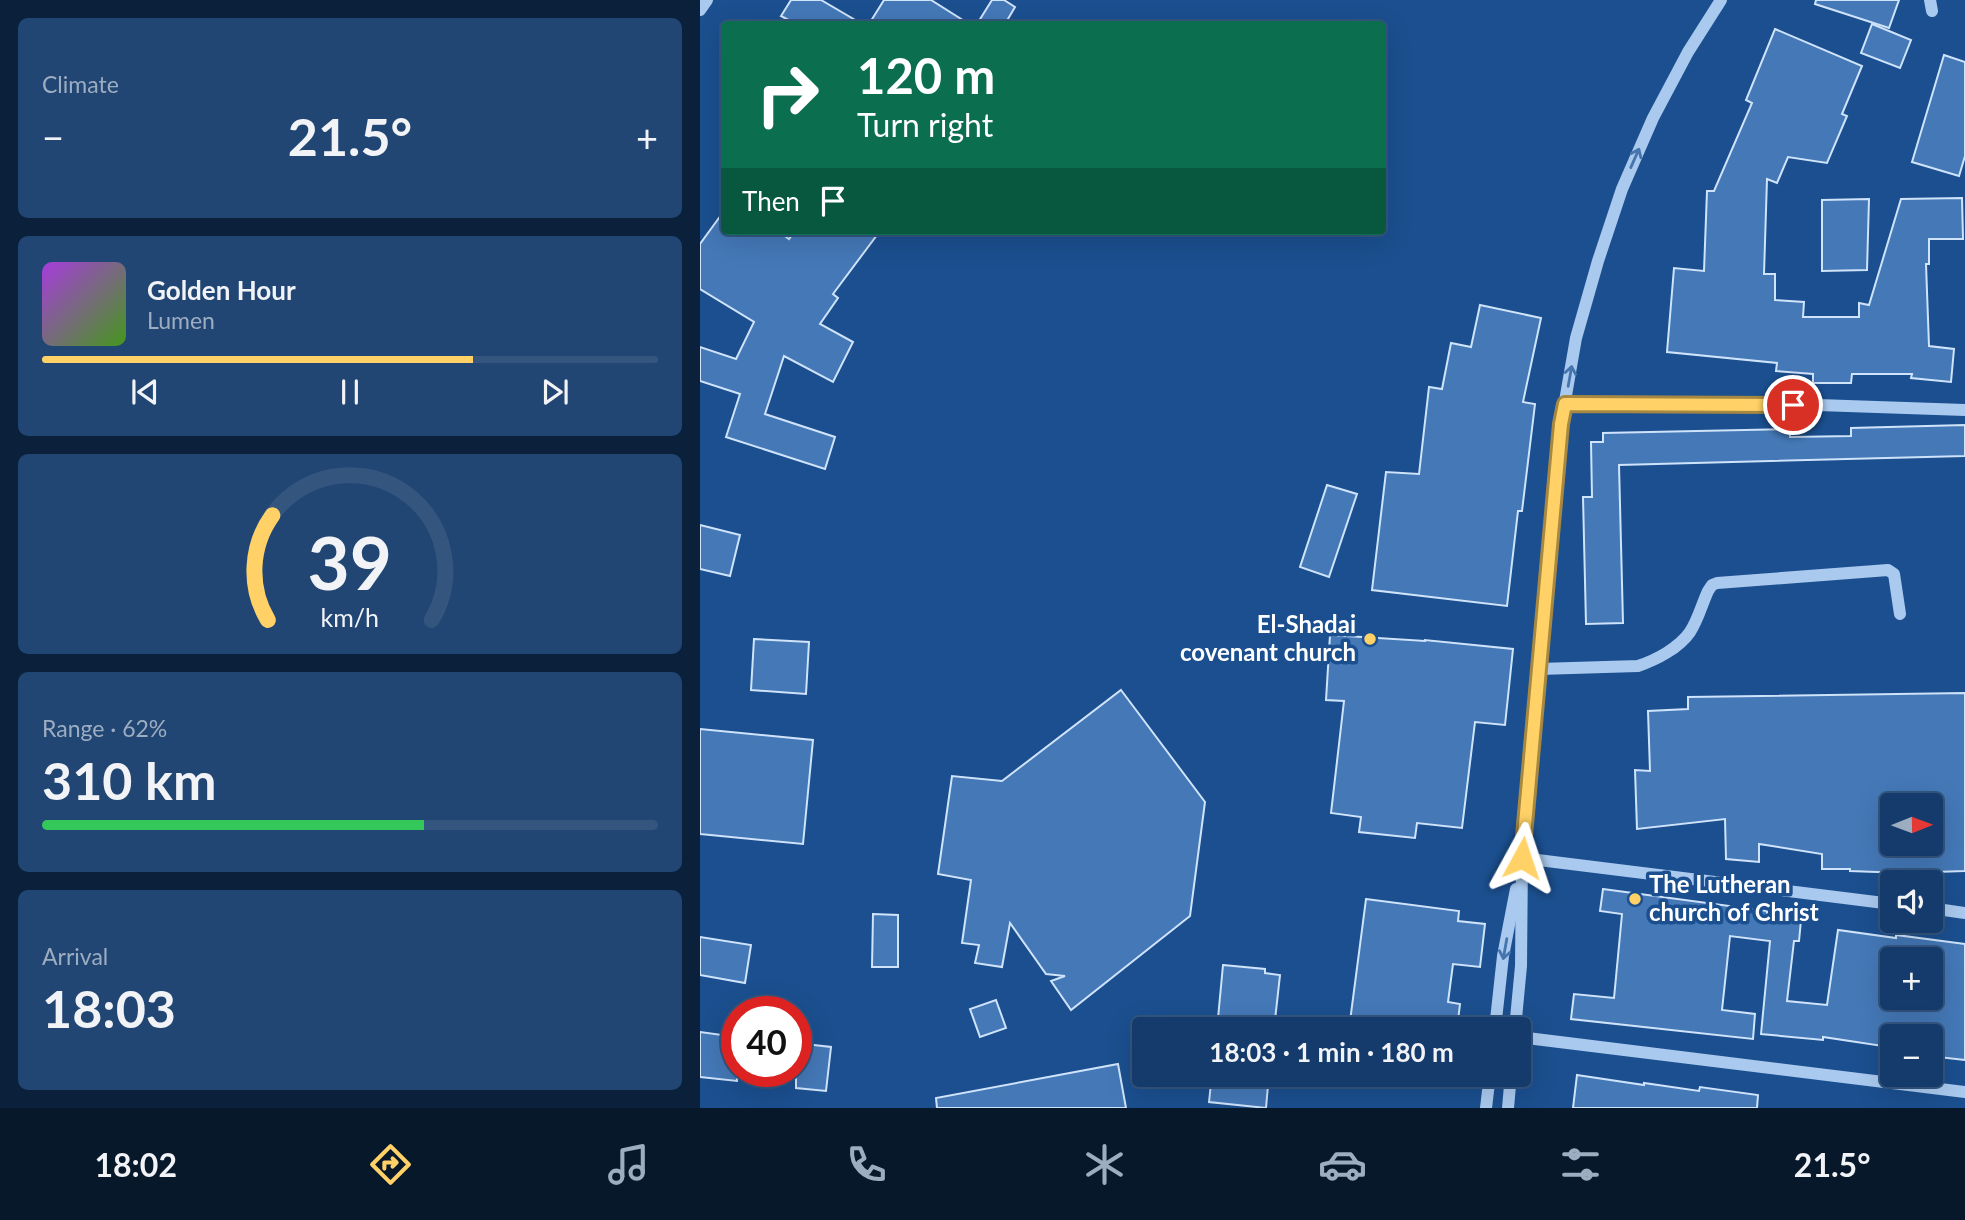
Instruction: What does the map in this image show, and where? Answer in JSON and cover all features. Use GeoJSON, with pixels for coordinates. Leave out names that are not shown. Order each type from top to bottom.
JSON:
{"type":"FeatureCollection","features":[{"type":"Feature","properties":{"kind":"street"},"geometry":{"type":"LineString","coordinates":[[700,10],[707,0]]}},
{"type":"Feature","properties":{"kind":"street"},"geometry":{"type":"LineString","coordinates":[[1516,1017],[1521,966],[1522,858],[1561,424],[1576,338],[1622,189],[1653,118],[1688,52],[1721,0]]}},
{"type":"Feature","properties":{"kind":"street"},"geometry":{"type":"LineString","coordinates":[[1565,404],[1818,405],[1965,410]]}},
{"type":"Feature","properties":{"kind":"street"},"geometry":{"type":"LineString","coordinates":[[1539,669],[1638,666],[1650,662],[1680,643],[1686,636],[1708,591],[1717,583],[1888,570],[1894,574],[1900,614]]}},
{"type":"Feature","properties":{"kind":"street"},"geometry":{"type":"LineString","coordinates":[[1522,858],[1880,903]]}},
{"type":"Feature","properties":{"kind":"street"},"geometry":{"type":"LineString","coordinates":[[1496,1017],[1503,956],[1522,858]]}},
{"type":"Feature","properties":{"kind":"street"},"geometry":{"type":"LineString","coordinates":[[1943,910],[1965,913]]}},
{"type":"Feature","properties":{"kind":"street"},"geometry":{"type":"LineString","coordinates":[[1531,1038],[1965,1092]]}},
{"type":"Feature","properties":{"kind":"street"},"geometry":{"type":"LineString","coordinates":[[1486,1108],[1488,1087]]}},
{"type":"Feature","properties":{"kind":"street"},"geometry":{"type":"LineString","coordinates":[[1508,1108],[1510,1087]]}},
{"type":"Feature","properties":{"kind":"building"},"geometry":{"type":"Polygon","coordinates":[[[791,0],[821,0],[857,21],[790,21],[781,16],[791,0]]]}},
{"type":"Feature","properties":{"kind":"building"},"geometry":{"type":"Polygon","coordinates":[[[884,0],[931,0],[964,21],[871,21],[884,0]]]}},
{"type":"Feature","properties":{"kind":"building"},"geometry":{"type":"Polygon","coordinates":[[[992,0],[1004,0],[1015,7],[1007,21],[979,21],[992,0]]]}},
{"type":"Feature","properties":{"kind":"building"},"geometry":{"type":"Polygon","coordinates":[[[1816,0],[1899,0],[1889,28],[1815,4],[1816,0]]]}},
{"type":"Feature","properties":{"kind":"building"},"geometry":{"type":"Polygon","coordinates":[[[1872,24],[1911,40],[1900,68],[1861,53],[1872,24]]]}},
{"type":"Feature","properties":{"kind":"building"},"geometry":{"type":"Polygon","coordinates":[[[1775,29],[1862,66],[1842,114],[1847,116],[1827,163],[1788,157],[1777,183],[1767,179],[1764,274],[1775,274],[1775,300],[1804,302],[1803,317],[1859,317],[1859,303],[1869,305],[1901,199],[1962,198],[1963,239],[1929,239],[1929,264],[1926,264],[1929,346],[1954,349],[1951,382],[1911,378],[1912,374],[1852,374],[1851,383],[1813,383],[1813,374],[1776,371],[1777,363],[1667,352],[1674,268],[1704,271],[1707,191],[1714,191],[1752,103],[1746,100],[1775,29]]]}},
{"type":"Feature","properties":{"kind":"building"},"geometry":{"type":"Polygon","coordinates":[[[1944,55],[1965,62],[1965,156],[1959,176],[1912,162],[1944,55]]]}},
{"type":"Feature","properties":{"kind":"building"},"geometry":{"type":"Polygon","coordinates":[[[1869,199],[1867,270],[1822,271],[1822,200],[1869,199]]]}},
{"type":"Feature","properties":{"kind":"building"},"geometry":{"type":"Polygon","coordinates":[[[721,215],[721,235],[784,235],[789,239],[792,235],[877,235],[833,294],[838,298],[820,324],[853,342],[833,382],[784,356],[765,414],[835,437],[825,469],[726,437],[740,394],[700,381],[700,347],[736,359],[754,322],[700,289],[700,244],[721,215]]]}},
{"type":"Feature","properties":{"kind":"building"},"geometry":{"type":"Polygon","coordinates":[[[1480,305],[1541,318],[1523,402],[1535,404],[1522,511],[1518,511],[1507,606],[1372,590],[1386,472],[1419,474],[1429,387],[1442,389],[1451,343],[1471,347],[1480,305]]]}},
{"type":"Feature","properties":{"kind":"building"},"geometry":{"type":"Polygon","coordinates":[[[1965,425],[1965,456],[1619,465],[1623,623],[1586,624],[1583,497],[1592,497],[1591,442],[1603,442],[1603,433],[1790,429],[1790,437],[1851,436],[1851,428],[1965,425]]]}},
{"type":"Feature","properties":{"kind":"building"},"geometry":{"type":"Polygon","coordinates":[[[1327,485],[1357,494],[1329,577],[1300,567],[1327,485]]]}},
{"type":"Feature","properties":{"kind":"building"},"geometry":{"type":"Polygon","coordinates":[[[700,525],[740,535],[730,576],[700,569],[700,525]]]}},
{"type":"Feature","properties":{"kind":"building"},"geometry":{"type":"Polygon","coordinates":[[[1330,635],[1425,640],[1513,649],[1505,725],[1475,722],[1462,828],[1417,823],[1415,838],[1359,832],[1361,817],[1331,813],[1344,701],[1326,700],[1330,635]]]}},
{"type":"Feature","properties":{"kind":"building"},"geometry":{"type":"Polygon","coordinates":[[[754,639],[809,642],[806,694],[751,690],[754,639]]]}},
{"type":"Feature","properties":{"kind":"building"},"geometry":{"type":"Polygon","coordinates":[[[1121,690],[1205,802],[1190,916],[1071,1010],[1051,981],[1065,976],[1046,974],[1010,923],[1002,967],[975,963],[979,945],[962,943],[971,880],[938,874],[952,776],[1002,781],[1121,690]]]}},
{"type":"Feature","properties":{"kind":"building"},"geometry":{"type":"Polygon","coordinates":[[[1965,693],[1965,871],[1880,870],[1880,872],[1822,869],[1822,854],[1759,844],[1759,862],[1726,859],[1725,819],[1637,829],[1635,770],[1650,771],[1648,711],[1688,709],[1688,697],[1965,693]]]}},
{"type":"Feature","properties":{"kind":"building"},"geometry":{"type":"Polygon","coordinates":[[[700,729],[813,740],[803,844],[700,834],[700,729]]]}},
{"type":"Feature","properties":{"kind":"building"},"geometry":{"type":"Polygon","coordinates":[[[1603,889],[1767,911],[1767,916],[1801,920],[1799,941],[1794,941],[1787,1001],[1827,1005],[1838,930],[1965,944],[1965,1060],[1943,1057],[1943,1024],[1880,1024],[1880,1046],[1823,1037],[1823,1040],[1761,1034],[1770,941],[1730,936],[1722,1010],[1755,1014],[1753,1039],[1571,1019],[1574,994],[1614,998],[1622,914],[1600,911],[1603,889]]]}},
{"type":"Feature","properties":{"kind":"building"},"geometry":{"type":"Polygon","coordinates":[[[1366,899],[1459,911],[1458,921],[1485,924],[1480,967],[1453,964],[1448,1002],[1460,1004],[1458,1017],[1351,1017],[1366,899]]]}},
{"type":"Feature","properties":{"kind":"building"},"geometry":{"type":"Polygon","coordinates":[[[873,914],[898,915],[898,967],[872,967],[873,914]]]}},
{"type":"Feature","properties":{"kind":"building"},"geometry":{"type":"Polygon","coordinates":[[[700,937],[751,945],[745,983],[700,975],[700,937]]]}},
{"type":"Feature","properties":{"kind":"building"},"geometry":{"type":"Polygon","coordinates":[[[1223,965],[1265,969],[1265,973],[1280,975],[1275,1017],[1218,1017],[1223,965]]]}},
{"type":"Feature","properties":{"kind":"building"},"geometry":{"type":"Polygon","coordinates":[[[996,1000],[1006,1028],[980,1037],[970,1009],[996,1000]]]}},
{"type":"Feature","properties":{"kind":"building"},"geometry":{"type":"Polygon","coordinates":[[[700,1032],[721,1035],[721,1079],[700,1077],[700,1032]]]}},
{"type":"Feature","properties":{"kind":"building"},"geometry":{"type":"Polygon","coordinates":[[[812,1045],[831,1047],[826,1091],[796,1088],[812,1087],[812,1045]]]}},
{"type":"Feature","properties":{"kind":"building"},"geometry":{"type":"Polygon","coordinates":[[[1118,1064],[1126,1108],[937,1108],[936,1098],[1118,1064]]]}},
{"type":"Feature","properties":{"kind":"building"},"geometry":{"type":"Polygon","coordinates":[[[1577,1075],[1644,1085],[1699,1091],[1700,1087],[1758,1095],[1757,1108],[1573,1108],[1577,1075]]]}},
{"type":"Feature","properties":{"kind":"building"},"geometry":{"type":"Polygon","coordinates":[[[1211,1087],[1268,1087],[1266,1108],[1209,1102],[1211,1087]]]}},
{"type":"Feature","properties":{"kind":"place","name":"El-Shadai covenant church"},"geometry":{"type":"Point","coordinates":[1370,639]}},
{"type":"Feature","properties":{"kind":"place","name":"The Lutheran church of Christ"},"geometry":{"type":"Point","coordinates":[1635,899]}},
{"type":"Feature","properties":{"kind":"route"},"geometry":{"type":"LineString","coordinates":[[1522,858],[1565,404],[1793,405]]}}]}
